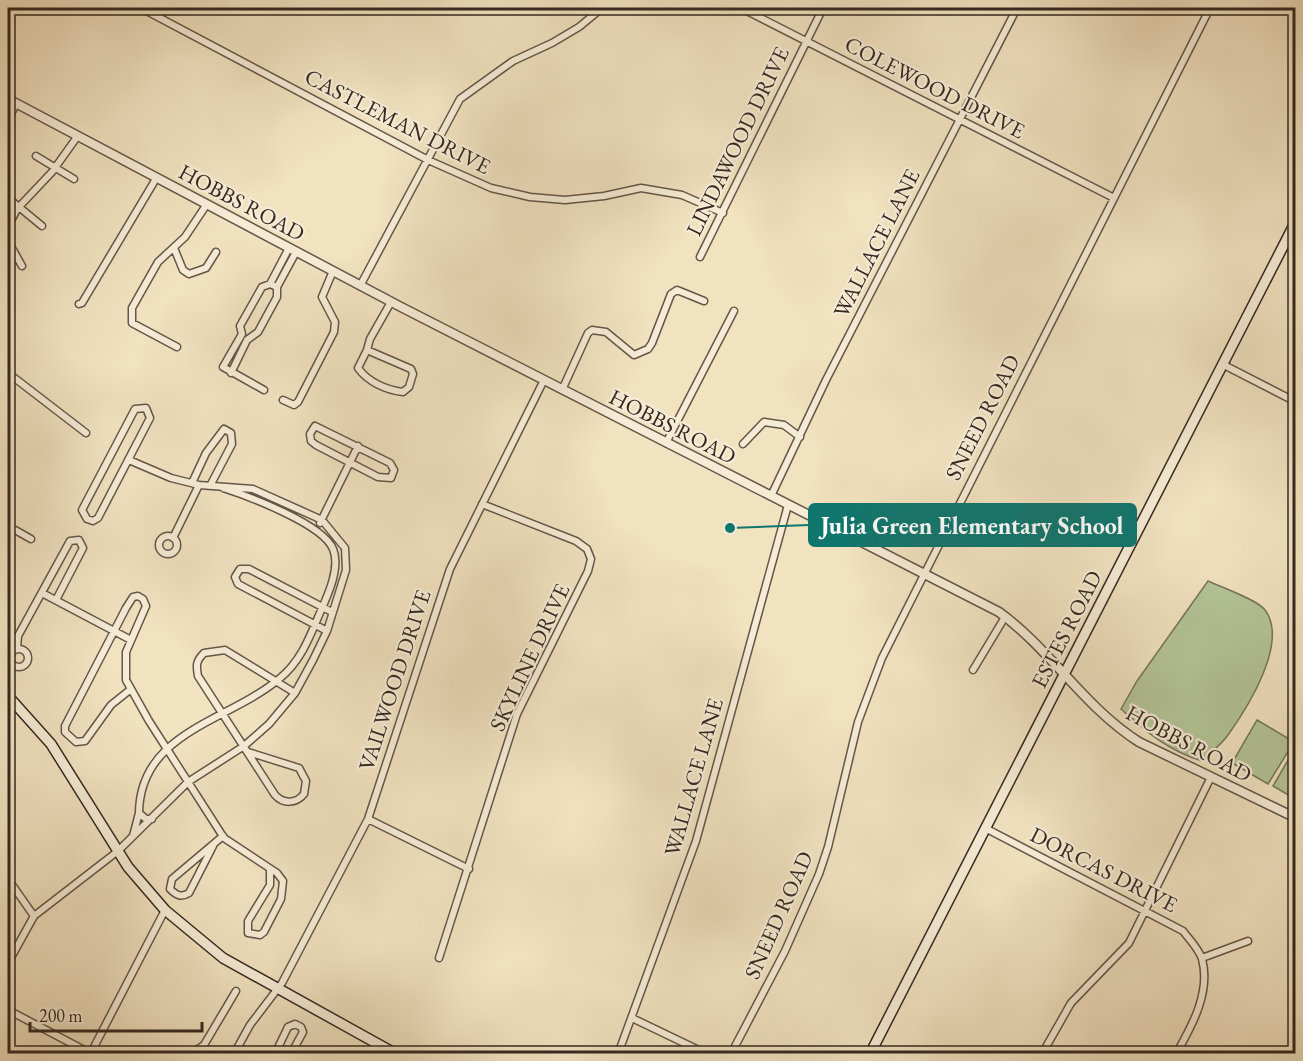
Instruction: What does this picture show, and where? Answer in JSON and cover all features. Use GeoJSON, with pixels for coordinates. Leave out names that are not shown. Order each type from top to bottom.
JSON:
{"type":"FeatureCollection","features":[{"type":"Feature","properties":{"kind":"main road","name":"ESTES ROAD"},"geometry":{"type":"LineString","coordinates":[[870,1053],[1296,221]]}},
{"type":"Feature","properties":{"kind":"main road"},"geometry":{"type":"LineString","coordinates":[[8,696],[51,744],[118,851],[146,890],[165,910],[223,958],[396,1053]]}},
{"type":"Feature","properties":{"kind":"street","name":"CASTLEMAN DRIVE"},"geometry":{"type":"LineString","coordinates":[[141,8],[428,160],[491,188],[530,197],[565,200],[604,196],[641,188],[682,195],[723,213]]}},
{"type":"Feature","properties":{"kind":"street"},"geometry":{"type":"LineString","coordinates":[[360,286],[460,99],[513,61],[552,43],[579,27],[602,8]]}},
{"type":"Feature","properties":{"kind":"street","name":"COLEWOOD DRIVE"},"geometry":{"type":"LineString","coordinates":[[741,8],[1114,198]]}},
{"type":"Feature","properties":{"kind":"street","name":"LINDAWOOD DRIVE"},"geometry":{"type":"LineString","coordinates":[[700,257],[823,8]]}},
{"type":"Feature","properties":{"kind":"street","name":"WALLACE LANE"},"geometry":{"type":"LineString","coordinates":[[771,496],[826,380],[1017,8]]}},
{"type":"Feature","properties":{"kind":"street","name":"SNEED ROAD"},"geometry":{"type":"LineString","coordinates":[[731,1053],[809,901],[828,847],[864,701],[924,572],[1210,8]]}},
{"type":"Feature","properties":{"kind":"street","name":"HOBBS ROAD"},"geometry":{"type":"LineString","coordinates":[[8,99],[360,286],[924,572],[1005,617],[1018,626],[1063,676],[1118,728],[1139,742],[1296,818]]}},
{"type":"Feature","properties":{"kind":"street"},"geometry":{"type":"LineString","coordinates":[[8,120],[16,104]]}},
{"type":"Feature","properties":{"kind":"street"},"geometry":{"type":"LineString","coordinates":[[8,226],[20,206],[56,167],[77,137]]}},
{"type":"Feature","properties":{"kind":"street"},"geometry":{"type":"LineString","coordinates":[[36,156],[74,179]]}},
{"type":"Feature","properties":{"kind":"street"},"geometry":{"type":"LineString","coordinates":[[79,304],[82,303],[102,273],[157,177]]}},
{"type":"Feature","properties":{"kind":"street"},"geometry":{"type":"LineString","coordinates":[[8,198],[42,226]]}},
{"type":"Feature","properties":{"kind":"street"},"geometry":{"type":"LineString","coordinates":[[177,347],[138,327],[130,317],[132,308],[158,262],[185,237],[207,204]]}},
{"type":"Feature","properties":{"kind":"street"},"geometry":{"type":"LineString","coordinates":[[8,241],[22,266]]}},
{"type":"Feature","properties":{"kind":"street"},"geometry":{"type":"LineString","coordinates":[[174,248],[183,270],[189,274],[206,268],[216,252]]}},
{"type":"Feature","properties":{"kind":"street"},"geometry":{"type":"LineString","coordinates":[[231,373],[247,340],[258,332],[277,297],[274,285],[293,250]]}},
{"type":"Feature","properties":{"kind":"street"},"geometry":{"type":"LineString","coordinates":[[283,400],[294,405],[298,402],[334,332],[335,322],[322,297],[333,271]]}},
{"type":"Feature","properties":{"kind":"street"},"geometry":{"type":"LineString","coordinates":[[264,390],[223,369],[242,334],[240,326],[262,287],[274,285]]}},
{"type":"Feature","properties":{"kind":"street"},"geometry":{"type":"LineString","coordinates":[[562,390],[588,333],[592,330],[606,332],[634,356],[648,349],[652,343],[671,294],[677,290],[704,301]]}},
{"type":"Feature","properties":{"kind":"street"},"geometry":{"type":"LineString","coordinates":[[367,350],[411,369],[413,374],[409,387],[403,392],[389,389],[363,375],[358,368],[367,350],[369,339],[391,302]]}},
{"type":"Feature","properties":{"kind":"street"},"geometry":{"type":"LineString","coordinates":[[666,443],[734,311]]}},
{"type":"Feature","properties":{"kind":"street"},"geometry":{"type":"LineString","coordinates":[[242,334],[250,338]]}},
{"type":"Feature","properties":{"kind":"street"},"geometry":{"type":"LineString","coordinates":[[1222,364],[1296,402]]}},
{"type":"Feature","properties":{"kind":"street"},"geometry":{"type":"LineString","coordinates":[[8,373],[86,433]]}},
{"type":"Feature","properties":{"kind":"street","name":"VAILWOOD DRIVE"},"geometry":{"type":"LineString","coordinates":[[235,1053],[250,1025],[277,988],[368,819],[450,569],[544,380]]}},
{"type":"Feature","properties":{"kind":"street"},"geometry":{"type":"LineString","coordinates":[[146,408],[150,418],[129,460],[98,518],[93,521],[87,519],[82,510],[110,456],[135,409],[146,408]]}},
{"type":"Feature","properties":{"kind":"street"},"geometry":{"type":"LineString","coordinates":[[743,444],[764,422],[784,425],[800,437]]}},
{"type":"Feature","properties":{"kind":"street"},"geometry":{"type":"LineString","coordinates":[[315,426],[324,429],[390,463],[394,470],[391,478],[384,479],[350,464],[311,441],[311,430],[315,426]]}},
{"type":"Feature","properties":{"kind":"street"},"geometry":{"type":"LineString","coordinates":[[172,538],[196,484],[206,453],[224,429],[231,432],[232,444],[211,484]]}},
{"type":"Feature","properties":{"kind":"street"},"geometry":{"type":"LineString","coordinates":[[317,530],[358,446]]}},
{"type":"Feature","properties":{"kind":"street"},"geometry":{"type":"LineString","coordinates":[[8,963],[34,916],[133,838],[188,782],[246,749],[269,724],[295,693],[327,631],[345,570],[345,548],[322,520],[253,489],[196,484],[171,478],[129,460]]}},
{"type":"Feature","properties":{"kind":"street"},"geometry":{"type":"LineString","coordinates":[[133,838],[139,813],[139,795],[148,770],[166,749],[278,680],[295,663],[315,625],[335,566],[333,548],[317,530],[240,494],[211,484]]}},
{"type":"Feature","properties":{"kind":"street","name":"SKYLINE DRIVE"},"geometry":{"type":"LineString","coordinates":[[439,958],[518,714],[588,571],[591,559],[586,549],[576,542],[482,504]]}},
{"type":"Feature","properties":{"kind":"street","name":"WALLACE LANE"},"geometry":{"type":"LineString","coordinates":[[618,1053],[696,841],[788,505]]}},
{"type":"Feature","properties":{"kind":"street"},"geometry":{"type":"LineString","coordinates":[[8,526],[31,539]]}},
{"type":"Feature","properties":{"kind":"street"},"geometry":{"type":"LineString","coordinates":[[17,649],[18,636],[70,541],[79,540],[83,548],[56,600]]}},
{"type":"Feature","properties":{"kind":"street"},"geometry":{"type":"LineString","coordinates":[[327,631],[238,584],[235,577],[240,569],[249,568],[332,612]]}},
{"type":"Feature","properties":{"kind":"street"},"geometry":{"type":"LineString","coordinates":[[42,593],[131,640]]}},
{"type":"Feature","properties":{"kind":"street"},"geometry":{"type":"LineString","coordinates":[[131,688],[111,705],[84,741],[76,742],[65,732],[65,726],[114,631],[133,597],[138,596],[143,599],[146,606],[126,652],[126,680],[131,688],[166,749],[223,836],[232,845],[281,876],[284,888],[281,899],[264,932],[260,936],[252,935],[248,933],[247,924],[270,885],[270,870]]}},
{"type":"Feature","properties":{"kind":"street"},"geometry":{"type":"LineString","coordinates":[[974,670],[1005,617]]}},
{"type":"Feature","properties":{"kind":"street"},"geometry":{"type":"LineString","coordinates":[[246,749],[298,768],[306,781],[304,794],[291,802],[278,798],[198,676],[196,665],[204,652],[225,650],[278,680],[295,693]]}},
{"type":"Feature","properties":{"kind":"street"},"geometry":{"type":"LineString","coordinates":[[1042,1053],[1071,1003],[1129,943],[1211,777]]}},
{"type":"Feature","properties":{"kind":"street"},"geometry":{"type":"LineString","coordinates":[[139,813],[146,819],[153,819]]}},
{"type":"Feature","properties":{"kind":"street"},"geometry":{"type":"LineString","coordinates":[[368,819],[469,869]]}},
{"type":"Feature","properties":{"kind":"street","name":"DORCAS DRIVE"},"geometry":{"type":"LineString","coordinates":[[985,828],[1183,931],[1202,958]]}},
{"type":"Feature","properties":{"kind":"street"},"geometry":{"type":"LineString","coordinates":[[213,846],[189,893],[180,896],[175,894],[170,889],[172,879],[223,836]]}},
{"type":"Feature","properties":{"kind":"street"},"geometry":{"type":"LineString","coordinates":[[8,879],[34,916]]}},
{"type":"Feature","properties":{"kind":"street"},"geometry":{"type":"LineString","coordinates":[[270,885],[284,888]]}},
{"type":"Feature","properties":{"kind":"street"},"geometry":{"type":"LineString","coordinates":[[8,1010],[86,1051],[93,1049],[165,910]]}},
{"type":"Feature","properties":{"kind":"street"},"geometry":{"type":"LineString","coordinates":[[1176,1053],[1199,1008],[1203,989],[1202,958],[1248,941]]}},
{"type":"Feature","properties":{"kind":"street"},"geometry":{"type":"LineString","coordinates":[[191,1053],[204,1045],[236,991]]}},
{"type":"Feature","properties":{"kind":"street"},"geometry":{"type":"LineString","coordinates":[[632,1018],[707,1053]]}},
{"type":"Feature","properties":{"kind":"street"},"geometry":{"type":"LineString","coordinates":[[275,1053],[288,1027],[295,1024],[301,1027],[303,1032],[291,1053]]}},
{"type":"Feature","properties":{"kind":"green space"},"geometry":{"type":"Polygon","coordinates":[[[1208,581],[1261,606],[1271,623],[1272,639],[1263,674],[1246,708],[1225,739],[1202,761],[1158,740],[1121,709],[1137,681],[1208,581]]]}},
{"type":"Feature","properties":{"kind":"green space"},"geometry":{"type":"Polygon","coordinates":[[[1257,720],[1294,742],[1268,784],[1232,763],[1257,720]]]}},
{"type":"Feature","properties":{"kind":"green space"},"geometry":{"type":"Polygon","coordinates":[[[1295,748],[1295,799],[1273,786],[1295,748]]]}},
{"type":"Feature","properties":{"kind":"place","name":"Julia Green Elementary School"},"geometry":{"type":"Point","coordinates":[730,528]}}]}
